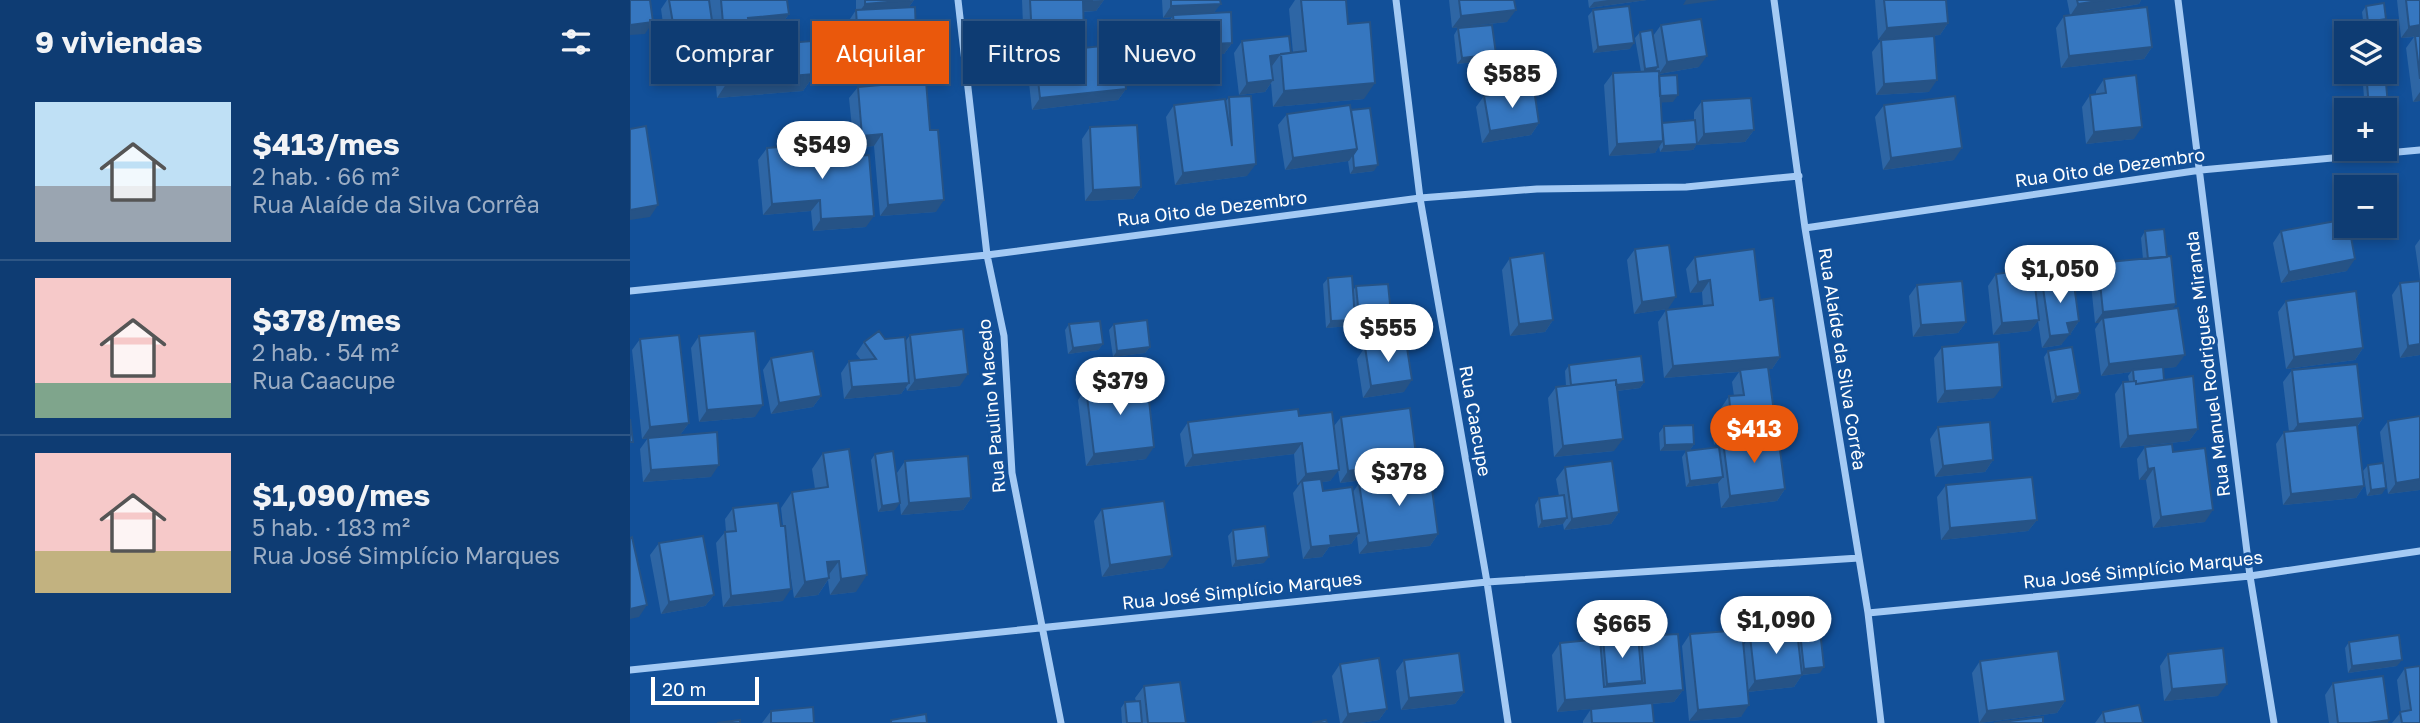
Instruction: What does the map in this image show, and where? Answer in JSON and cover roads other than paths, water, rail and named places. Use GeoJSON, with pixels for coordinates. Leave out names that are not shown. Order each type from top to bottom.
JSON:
{"type":"FeatureCollection","features":[{"type":"Feature","properties":{"kind":"street","name":"Rua Paulino Macedo"},"geometry":{"type":"LineString","coordinates":[[958,0],[987,255],[1002,317],[1012,473],[1061,723]]}},
{"type":"Feature","properties":{"kind":"street","name":"Rua Caacupe"},"geometry":{"type":"LineString","coordinates":[[1396,0],[1420,198],[1487,582],[1508,723]]}},
{"type":"Feature","properties":{"kind":"street","name":"Rua Alaíde da Silva Corrêa"},"geometry":{"type":"LineString","coordinates":[[1774,0],[1805,228],[1868,614],[1881,723]]}},
{"type":"Feature","properties":{"kind":"street","name":"Rua Manuel Rodrigues Miranda"},"geometry":{"type":"LineString","coordinates":[[2178,0],[2250,576],[2274,723]]}},
{"type":"Feature","properties":{"kind":"street","name":"Rua Oito de Dezembro"},"geometry":{"type":"LineString","coordinates":[[1805,228],[2201,170],[2420,150]]}},
{"type":"Feature","properties":{"kind":"street","name":"Rua Oito de Dezembro"},"geometry":{"type":"LineString","coordinates":[[630,291],[987,255],[1420,198],[1537,189],[1686,187],[1799,176]]}},
{"type":"Feature","properties":{"kind":"street","name":"Rua José Simplício Marques"},"geometry":{"type":"LineString","coordinates":[[1868,614],[2250,576],[2420,551]]}},
{"type":"Feature","properties":{"kind":"street","name":"Rua José Simplício Marques"},"geometry":{"type":"LineString","coordinates":[[630,670],[1487,582],[1859,558]]}}]}
